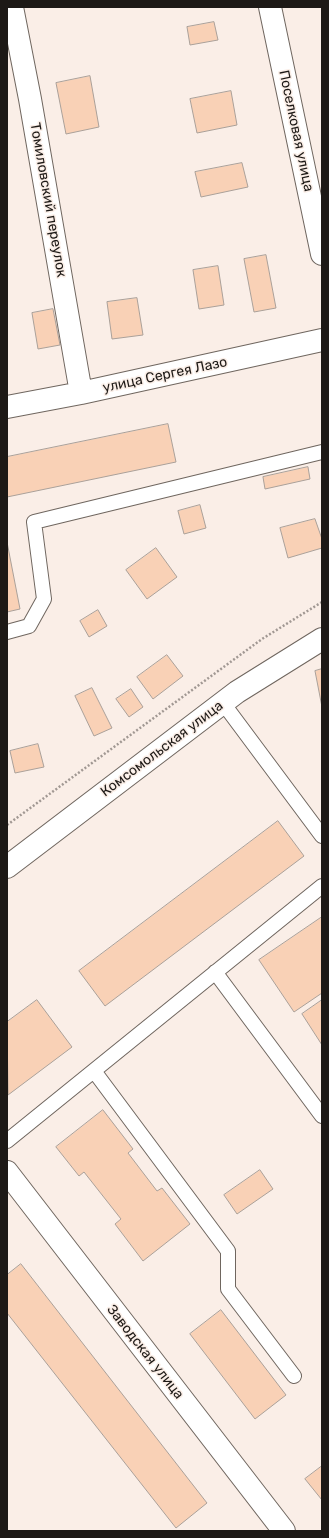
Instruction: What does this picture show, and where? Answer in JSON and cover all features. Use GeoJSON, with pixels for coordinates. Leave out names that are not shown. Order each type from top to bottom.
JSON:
{"type":"FeatureCollection","features":[{"type":"Feature","properties":{"kind":"street","name":"Томиловский переулок"},"geometry":{"type":"LineString","coordinates":[[12,7],[30,99],[82,393]]}},
{"type":"Feature","properties":{"kind":"street","name":"Поселковая улица"},"geometry":{"type":"LineString","coordinates":[[270,7],[322,254]]}},
{"type":"Feature","properties":{"kind":"street","name":"улица Сергея Лазо"},"geometry":{"type":"LineString","coordinates":[[7,407],[82,393],[322,340]]}},
{"type":"Feature","properties":{"kind":"street","name":"Комсомольская улица"},"geometry":{"type":"LineString","coordinates":[[7,867],[223,703],[322,639]]}},
{"type":"Feature","properties":{"kind":"street","name":"Заводская улица"},"geometry":{"type":"LineString","coordinates":[[7,1172],[284,1531]]}},
{"type":"Feature","properties":{"kind":"lane"},"geometry":{"type":"LineString","coordinates":[[7,632],[29,626],[44,599],[34,522],[322,452]]}},
{"type":"Feature","properties":{"kind":"lane"},"geometry":{"type":"LineString","coordinates":[[223,703],[322,836]]}},
{"type":"Feature","properties":{"kind":"lane"},"geometry":{"type":"LineString","coordinates":[[7,1141],[322,886]]}},
{"type":"Feature","properties":{"kind":"lane"},"geometry":{"type":"LineString","coordinates":[[215,972],[322,1116]]}},
{"type":"Feature","properties":{"kind":"lane"},"geometry":{"type":"LineString","coordinates":[[94,1071],[228,1251],[228,1289],[294,1376]]}},
{"type":"Feature","properties":{"kind":"path"},"geometry":{"type":"LineString","coordinates":[[7,825],[262,639],[322,602]]}},
{"type":"Feature","properties":{"kind":"building"},"geometry":{"type":"Polygon","coordinates":[[[214,22],[218,40],[190,45],[187,27],[214,22]]]}},
{"type":"Feature","properties":{"kind":"building"},"geometry":{"type":"Polygon","coordinates":[[[90,76],[99,127],[66,134],[56,83],[90,76]]]}},
{"type":"Feature","properties":{"kind":"building"},"geometry":{"type":"Polygon","coordinates":[[[231,91],[237,125],[197,133],[190,99],[231,91]]]}},
{"type":"Feature","properties":{"kind":"building"},"geometry":{"type":"Polygon","coordinates":[[[242,163],[248,187],[201,197],[195,172],[242,163]]]}},
{"type":"Feature","properties":{"kind":"building"},"geometry":{"type":"Polygon","coordinates":[[[266,255],[276,308],[254,312],[244,259],[266,255]]]}},
{"type":"Feature","properties":{"kind":"building"},"geometry":{"type":"Polygon","coordinates":[[[218,266],[224,305],[199,309],[193,270],[218,266]]]}},
{"type":"Feature","properties":{"kind":"building"},"geometry":{"type":"Polygon","coordinates":[[[137,298],[143,335],[112,339],[107,302],[137,298]]]}},
{"type":"Feature","properties":{"kind":"building"},"geometry":{"type":"Polygon","coordinates":[[[53,309],[60,345],[38,349],[32,313],[53,309]]]}},
{"type":"Feature","properties":{"kind":"building"},"geometry":{"type":"Polygon","coordinates":[[[168,424],[176,462],[7,497],[7,457],[168,424]]]}},
{"type":"Feature","properties":{"kind":"building"},"geometry":{"type":"Polygon","coordinates":[[[308,467],[310,479],[265,489],[263,477],[308,467]]]}},
{"type":"Feature","properties":{"kind":"building"},"geometry":{"type":"Polygon","coordinates":[[[200,505],[206,528],[184,534],[178,511],[200,505]]]}},
{"type":"Feature","properties":{"kind":"building"},"geometry":{"type":"Polygon","coordinates":[[[315,519],[322,539],[322,548],[288,558],[280,528],[315,519]]]}},
{"type":"Feature","properties":{"kind":"building"},"geometry":{"type":"Polygon","coordinates":[[[7,542],[20,609],[7,612],[7,542]]]}},
{"type":"Feature","properties":{"kind":"building"},"geometry":{"type":"Polygon","coordinates":[[[156,548],[177,577],[147,599],[126,570],[156,548]]]}},
{"type":"Feature","properties":{"kind":"building"},"geometry":{"type":"Polygon","coordinates":[[[98,610],[107,626],[89,637],[80,621],[98,610]]]}},
{"type":"Feature","properties":{"kind":"building"},"geometry":{"type":"Polygon","coordinates":[[[167,655],[183,676],[153,699],[137,677],[167,655]]]}},
{"type":"Feature","properties":{"kind":"building"},"geometry":{"type":"Polygon","coordinates":[[[322,669],[322,707],[315,671],[322,669]]]}},
{"type":"Feature","properties":{"kind":"building"},"geometry":{"type":"Polygon","coordinates":[[[92,688],[112,728],[94,736],[75,696],[92,688]]]}},
{"type":"Feature","properties":{"kind":"building"},"geometry":{"type":"Polygon","coordinates":[[[131,689],[143,707],[129,717],[116,699],[131,689]]]}},
{"type":"Feature","properties":{"kind":"building"},"geometry":{"type":"Polygon","coordinates":[[[38,744],[44,767],[15,773],[10,751],[38,744]]]}},
{"type":"Feature","properties":{"kind":"building"},"geometry":{"type":"Polygon","coordinates":[[[278,821],[304,856],[105,1006],[79,971],[278,821]]]}},
{"type":"Feature","properties":{"kind":"building"},"geometry":{"type":"Polygon","coordinates":[[[322,917],[322,993],[294,1012],[259,960],[322,917]]]}},
{"type":"Feature","properties":{"kind":"building"},"geometry":{"type":"Polygon","coordinates":[[[37,1000],[72,1047],[8,1095],[7,1022],[37,1000]]]}},
{"type":"Feature","properties":{"kind":"building"},"geometry":{"type":"Polygon","coordinates":[[[322,1000],[322,1045],[302,1014],[322,1000]]]}},
{"type":"Feature","properties":{"kind":"building"},"geometry":{"type":"Polygon","coordinates":[[[103,1110],[133,1149],[128,1153],[157,1191],[162,1188],[190,1224],[143,1261],[115,1224],[121,1219],[84,1172],[79,1176],[56,1147],[103,1110]]]}},
{"type":"Feature","properties":{"kind":"building"},"geometry":{"type":"Polygon","coordinates":[[[260,1170],[273,1189],[237,1214],[224,1195],[260,1170]]]}},
{"type":"Feature","properties":{"kind":"building"},"geometry":{"type":"Polygon","coordinates":[[[21,1264],[207,1503],[176,1528],[7,1313],[7,1275],[21,1264]]]}},
{"type":"Feature","properties":{"kind":"building"},"geometry":{"type":"Polygon","coordinates":[[[221,1310],[286,1395],[255,1419],[190,1334],[221,1310]]]}},
{"type":"Feature","properties":{"kind":"building"},"geometry":{"type":"Polygon","coordinates":[[[322,1466],[322,1500],[305,1479],[322,1466]]]}}]}
